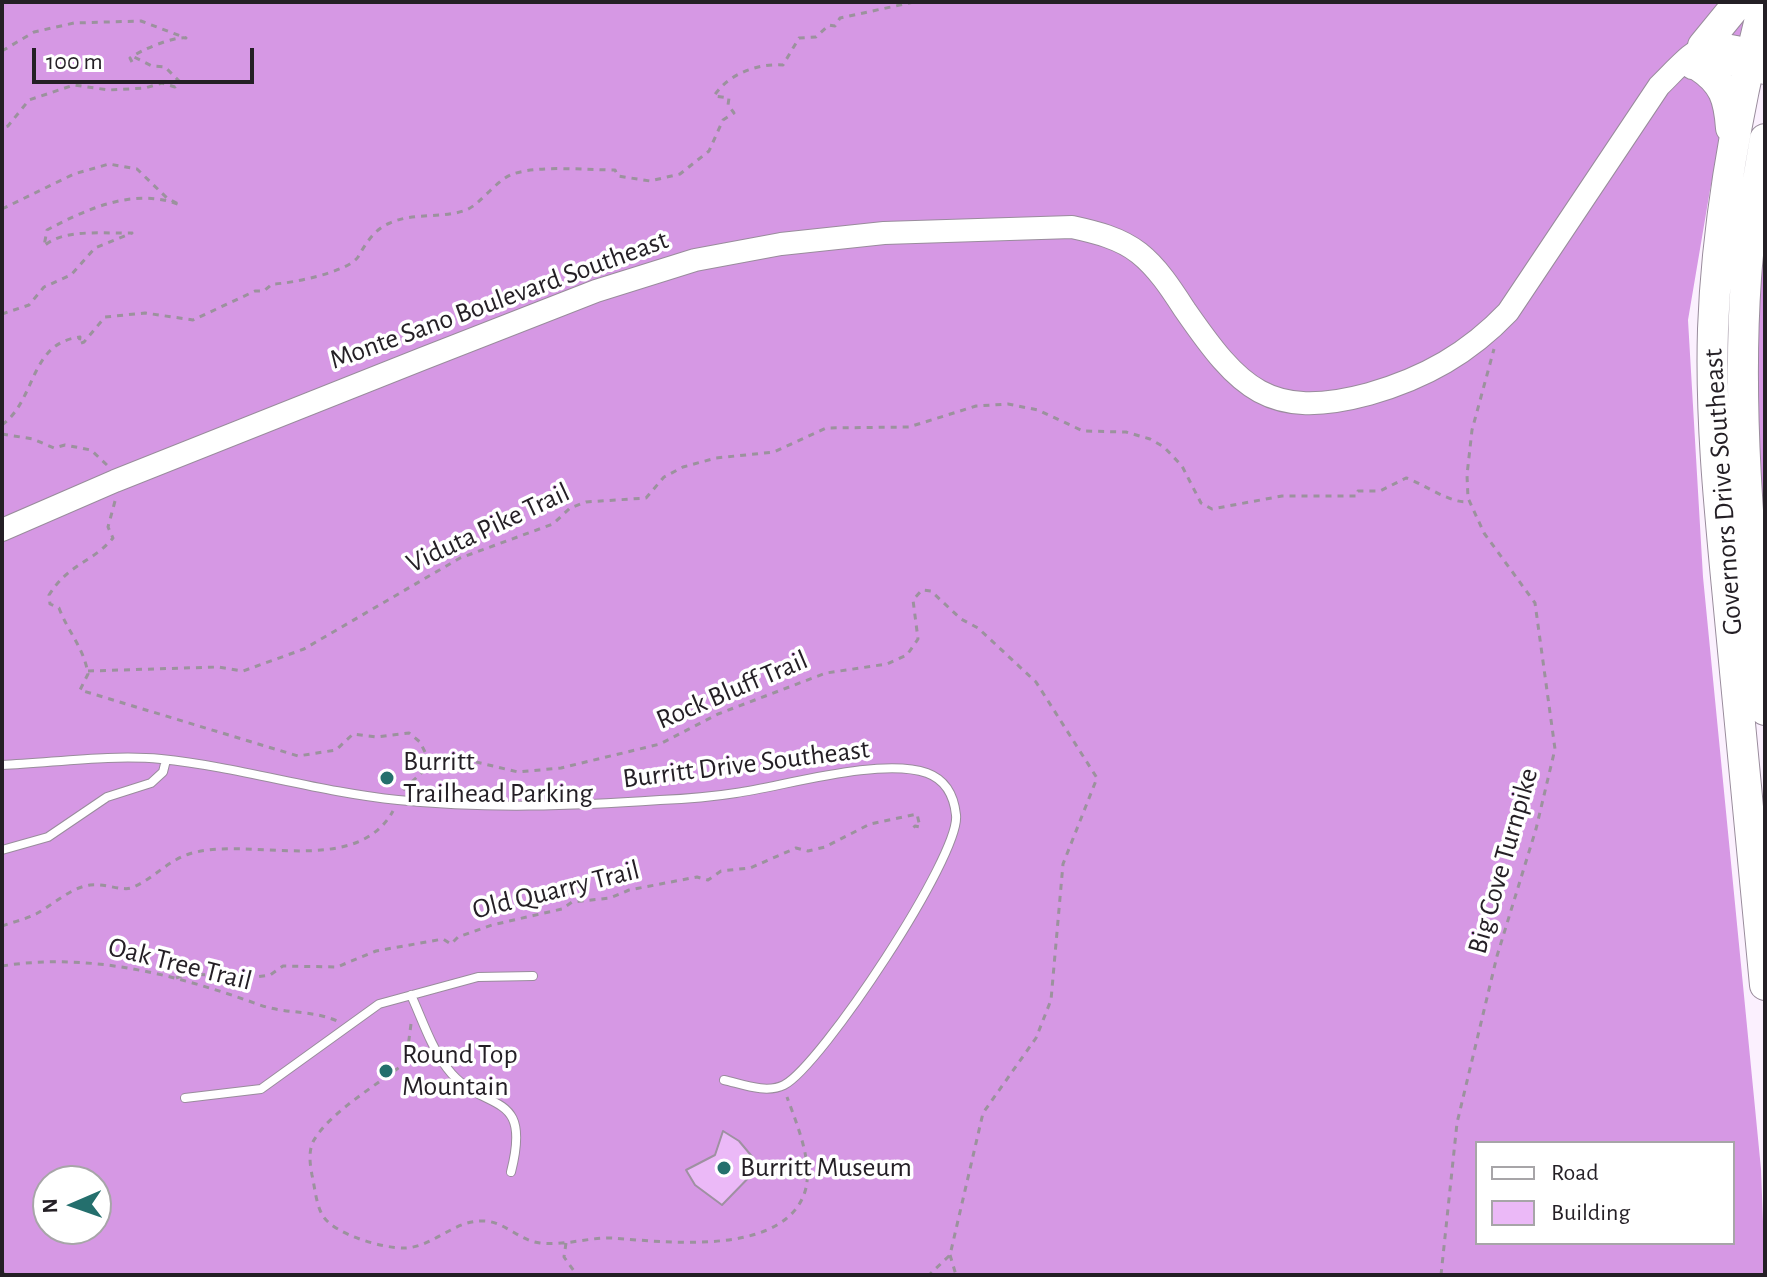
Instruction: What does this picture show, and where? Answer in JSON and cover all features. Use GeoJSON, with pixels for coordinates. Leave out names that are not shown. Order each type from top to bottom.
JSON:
{"type":"FeatureCollection","features":[{"type":"Feature","properties":{"kind":"highway"},"geometry":{"type":"LineString","coordinates":[[1733,142],[1726,95],[1721,83],[1691,62],[1739,2]]}},
{"type":"Feature","properties":{"kind":"highway","name":"Governors Drive Southeast"},"geometry":{"type":"LineString","coordinates":[[1764,2],[1758,61],[1733,142],[1715,287],[1714,437],[1765,985]]}},
{"type":"Feature","properties":{"kind":"highway","name":"Governors Drive Southeast"},"geometry":{"type":"LineString","coordinates":[[1765,139],[1746,278],[1743,382],[1748,507],[1765,710]]}},
{"type":"Feature","properties":{"kind":"street"},"geometry":{"type":"LineString","coordinates":[[1691,62],[1716,43],[1758,61]]}},
{"type":"Feature","properties":{"kind":"street","name":"Monte Sano Boulevard Southeast"},"geometry":{"type":"LineString","coordinates":[[2,530],[115,481],[596,291],[695,260],[737,251],[884,233],[1072,227],[1100,234],[1139,253],[1155,268],[1215,353],[1248,385],[1280,400],[1300,404],[1342,401],[1418,378],[1484,337],[1508,312],[1659,86],[1691,62]]}},
{"type":"Feature","properties":{"kind":"lane","name":"Burritt Drive Southeast"},"geometry":{"type":"LineString","coordinates":[[2,765],[166,760],[397,800],[524,806],[661,800],[734,793],[889,769],[928,773],[950,790],[957,824],[946,854],[923,898],[875,971],[805,1069],[783,1085]]}},
{"type":"Feature","properties":{"kind":"lane"},"geometry":{"type":"LineString","coordinates":[[2,850],[48,837],[107,797],[151,783],[163,772],[166,760]]}},
{"type":"Feature","properties":{"kind":"lane"},"geometry":{"type":"LineString","coordinates":[[185,1098],[261,1089],[379,1004],[478,977],[533,976]]}},
{"type":"Feature","properties":{"kind":"lane"},"geometry":{"type":"LineString","coordinates":[[411,995],[448,1069],[460,1081],[507,1109],[516,1127],[517,1148],[511,1172]]}},
{"type":"Feature","properties":{"kind":"lane"},"geometry":{"type":"LineString","coordinates":[[724,1080],[766,1089],[783,1085]]}},
{"type":"Feature","properties":{"kind":"path"},"geometry":{"type":"LineString","coordinates":[[2,425],[10,419],[45,353],[69,339],[80,337],[79,344],[84,342],[105,317],[145,313],[193,320],[255,291],[264,291],[272,284],[290,284],[327,273],[357,257],[365,242],[387,224],[471,208],[484,193],[513,174],[554,169],[615,170],[618,176],[650,181],[680,174],[709,151],[723,120],[734,113],[728,105],[729,98],[714,96],[731,78],[765,64],[783,65],[799,38],[819,35],[840,18],[914,2]]}},
{"type":"Feature","properties":{"kind":"path"},"geometry":{"type":"LineString","coordinates":[[924,2],[933,2]]}},
{"type":"Feature","properties":{"kind":"path"},"geometry":{"type":"LineString","coordinates":[[2,51],[34,32],[62,23],[141,21],[186,38],[177,37],[154,48],[141,49],[130,58],[132,62],[134,57],[152,66],[165,67],[178,78],[175,87],[162,83],[145,88],[109,90],[74,85],[29,100],[2,128]]}},
{"type":"Feature","properties":{"kind":"path"},"geometry":{"type":"LineString","coordinates":[[2,209],[74,174],[109,164],[137,169],[167,198],[180,205],[153,197],[124,200],[82,212],[45,231],[48,238],[44,246],[49,241],[86,233],[132,233],[97,247],[71,275],[44,287],[29,305],[2,314]]}},
{"type":"Feature","properties":{"kind":"path","name":"Big Cove Turnpike"},"geometry":{"type":"LineString","coordinates":[[1441,1275],[1457,1123],[1497,956],[1536,829],[1555,749],[1535,603],[1484,533],[1470,501],[1467,475],[1472,430],[1494,349],[1484,337]]}},
{"type":"Feature","properties":{"kind":"path","name":"Viduta Pike Trail"},"geometry":{"type":"LineString","coordinates":[[88,671],[218,667],[243,671],[304,649],[460,558],[553,524],[570,508],[586,502],[646,498],[664,477],[683,467],[716,458],[774,452],[826,428],[909,427],[991,403],[1038,410],[1083,431],[1126,432],[1150,439],[1172,454],[1182,466],[1201,503],[1212,509],[1274,497],[1357,496],[1358,491],[1380,491],[1406,478],[1436,489],[1450,500],[1470,501]]}},
{"type":"Feature","properties":{"kind":"path"},"geometry":{"type":"LineString","coordinates":[[2,434],[33,439],[54,448],[65,445],[91,450],[105,462],[120,491],[109,518],[113,538],[97,554],[65,572],[49,595],[50,604],[59,608],[66,630],[79,642],[88,671],[81,691],[298,756],[336,750],[353,734],[376,737],[409,733],[420,742],[431,764],[397,800],[382,827],[356,841],[324,849],[268,853],[234,848],[190,853],[131,888],[89,885],[35,914],[2,926]]}},
{"type":"Feature","properties":{"kind":"path","name":"Rock Bluff Trail"},"geometry":{"type":"LineString","coordinates":[[431,764],[444,759],[472,761],[518,772],[561,768],[660,744],[718,714],[826,673],[887,664],[907,655],[918,639],[913,600],[922,590],[931,591],[1036,682],[1097,778],[1063,864],[1051,1000],[1036,1038],[983,1113],[950,1255]]}},
{"type":"Feature","properties":{"kind":"path","name":"Old Quarry Trail"},"geometry":{"type":"LineString","coordinates":[[176,978],[186,974],[255,977],[270,975],[283,966],[337,967],[376,951],[443,939],[451,944],[458,937],[492,925],[562,909],[572,902],[610,898],[629,890],[697,877],[708,880],[721,871],[750,868],[796,848],[808,851],[825,847],[870,824],[914,813],[920,827],[915,826],[911,830]]}},
{"type":"Feature","properties":{"kind":"path","name":"Oak Tree Trail"},"geometry":{"type":"LineString","coordinates":[[2,966],[68,960],[133,968],[258,1004],[326,1016],[344,1028]]}},
{"type":"Feature","properties":{"kind":"path"},"geometry":{"type":"LineString","coordinates":[[419,1011],[411,1022],[406,1062],[325,1126],[314,1139],[310,1168],[324,1217],[361,1239],[405,1248],[423,1245],[468,1221],[489,1221],[528,1241],[566,1243],[601,1238],[675,1243],[757,1235],[775,1228],[804,1196],[805,1173],[798,1128],[783,1085]]}},
{"type":"Feature","properties":{"kind":"path"},"geometry":{"type":"LineString","coordinates":[[566,1243],[564,1257],[574,1271],[571,1275]]}},
{"type":"Feature","properties":{"kind":"path"},"geometry":{"type":"LineString","coordinates":[[929,1275],[950,1255],[956,1275]]}},
{"type":"Feature","properties":{"kind":"shaded area"},"geometry":{"type":"Polygon","coordinates":[[[2,2],[1750,2],[1710,190],[1688,320],[1703,577],[1761,1169],[1765,1275],[2,1275],[2,2]]]}},
{"type":"Feature","properties":{"kind":"shaded area"},"geometry":{"type":"Polygon","coordinates":[[[1765,139],[1765,667],[1757,621],[1755,197],[1765,139]]]}},
{"type":"Feature","properties":{"kind":"building","name":"Burritt Museum"},"geometry":{"type":"Polygon","coordinates":[[[723,1131],[739,1141],[760,1166],[722,1205],[695,1185],[686,1170],[715,1155],[723,1131]]]}},
{"type":"Feature","properties":{"kind":"place","name":"Burritt Trailhead Parking"},"geometry":{"type":"Point","coordinates":[387,778]}},
{"type":"Feature","properties":{"kind":"place","name":"Round Top Mountain"},"geometry":{"type":"Point","coordinates":[386,1071]}},
{"type":"Feature","properties":{"kind":"place","name":"Burritt Museum"},"geometry":{"type":"Point","coordinates":[724,1168]}}]}
